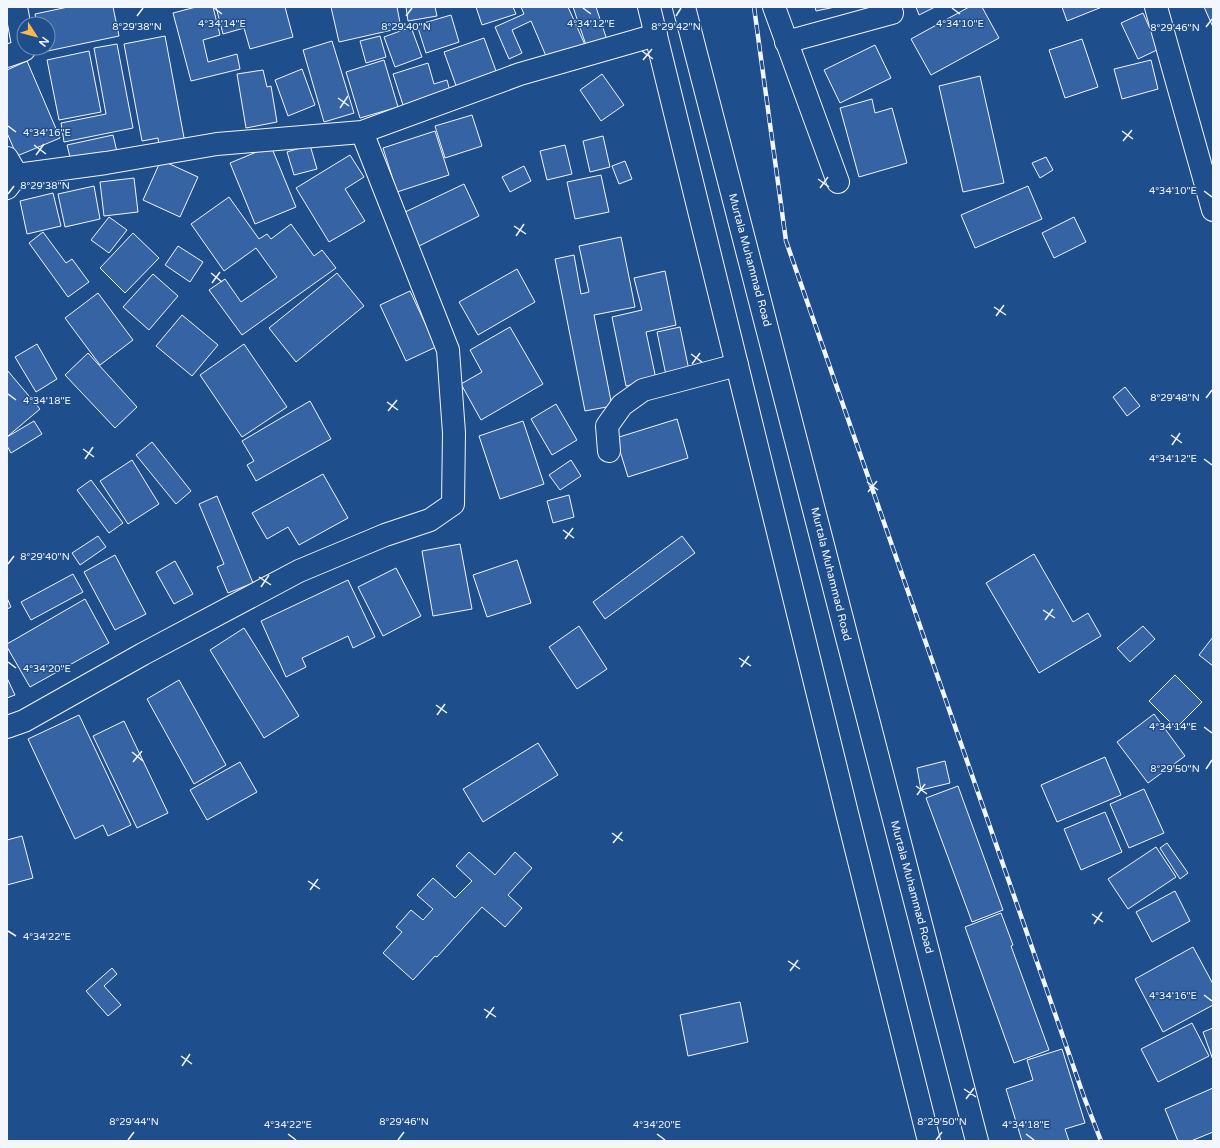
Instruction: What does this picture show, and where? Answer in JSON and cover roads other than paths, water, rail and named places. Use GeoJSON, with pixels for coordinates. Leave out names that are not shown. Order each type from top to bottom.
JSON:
{"type":"FeatureCollection","features":[{"type":"Feature","properties":{"kind":"main road"},"geometry":{"type":"LineString","coordinates":[[7,56],[24,50],[16,7]]}},
{"type":"Feature","properties":{"kind":"main road"},"geometry":{"type":"LineString","coordinates":[[648,7],[929,1141]]}},
{"type":"Feature","properties":{"kind":"main road","name":"Murtala Muhammad Road"},"geometry":{"type":"LineString","coordinates":[[684,7],[977,1141]]}},
{"type":"Feature","properties":{"kind":"main road"},"geometry":{"type":"LineString","coordinates":[[774,7],[838,182]]}},
{"type":"Feature","properties":{"kind":"main road"},"geometry":{"type":"LineString","coordinates":[[1156,7],[1213,210]]}},
{"type":"Feature","properties":{"kind":"main road"},"geometry":{"type":"LineString","coordinates":[[786,42],[892,14]]}},
{"type":"Feature","properties":{"kind":"main road"},"geometry":{"type":"LineString","coordinates":[[10,174],[106,163],[217,144],[362,132],[520,74],[656,35]]}},
{"type":"Feature","properties":{"kind":"main road"},"geometry":{"type":"LineString","coordinates":[[7,727],[24,721],[143,654],[299,571],[385,535],[430,520],[453,504],[454,433],[448,350],[362,132]]}},
{"type":"Feature","properties":{"kind":"main road"},"geometry":{"type":"LineString","coordinates":[[609,451],[607,426],[622,405],[643,390],[737,365]]}},
{"type":"Feature","properties":{"kind":"railway"},"geometry":{"type":"LineString","coordinates":[[754,7],[786,241],[1084,1097],[1101,1141]]}}]}
